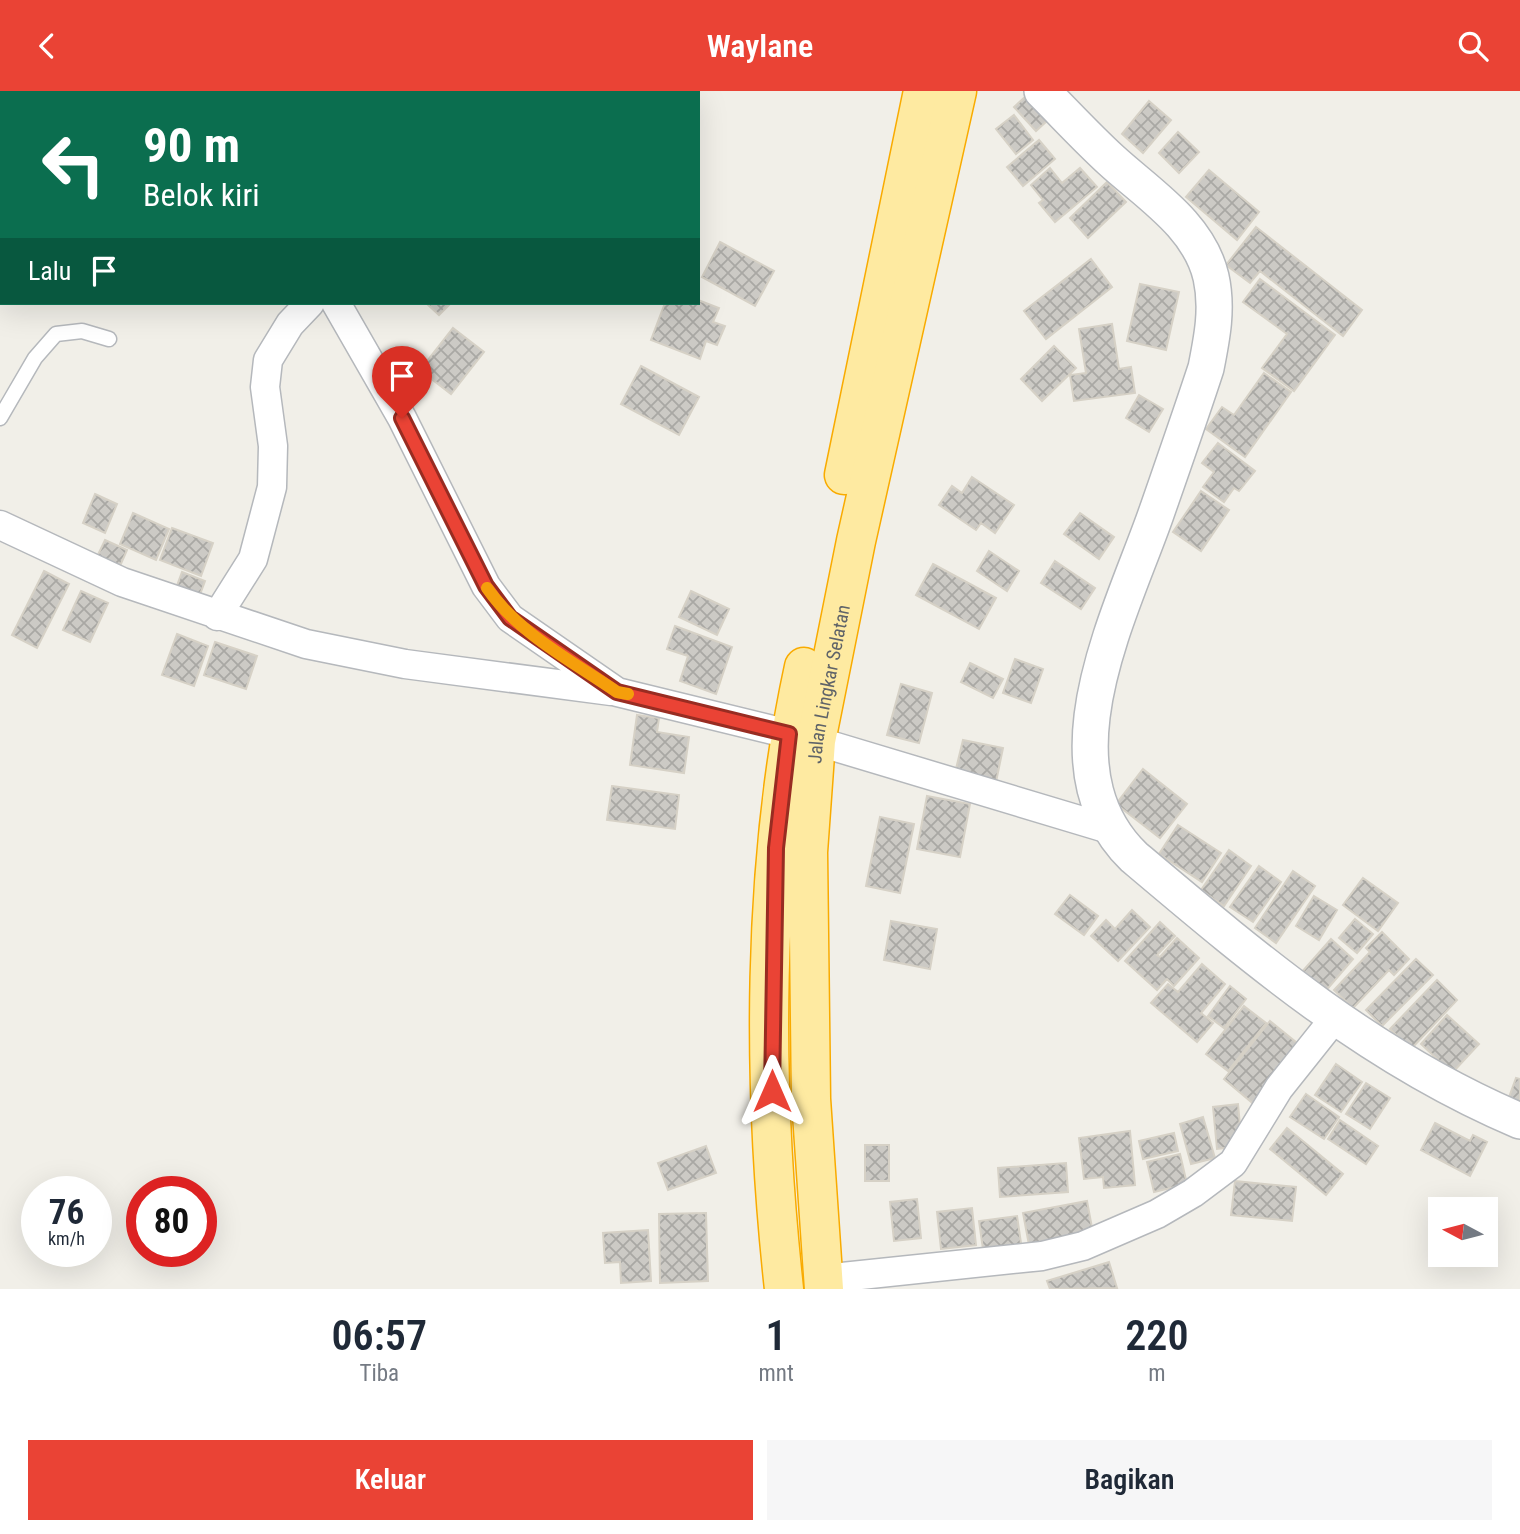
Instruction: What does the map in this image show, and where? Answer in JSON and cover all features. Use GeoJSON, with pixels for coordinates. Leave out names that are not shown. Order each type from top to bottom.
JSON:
{"type":"FeatureCollection","features":[{"type":"Feature","properties":{"kind":"highway","name":"Jalan Lingkar Selatan"},"geometry":{"type":"LineString","coordinates":[[784,1289],[772,1113],[772,964],[776,848],[803,737],[844,538],[923,91]]}},
{"type":"Feature","properties":{"kind":"highway","name":"Jalan Lingkar Selatan"},"geometry":{"type":"LineString","coordinates":[[844,538],[957,91]]}},
{"type":"Feature","properties":{"kind":"highway","name":"Jalan Lingkar Selatan"},"geometry":{"type":"LineString","coordinates":[[803,737],[808,852],[811,1099],[824,1284]]}},
{"type":"Feature","properties":{"kind":"street"},"geometry":{"type":"LineString","coordinates":[[1042,91],[1110,159],[1170,212],[1194,239],[1207,266],[1214,301],[1213,329],[1206,368],[1100,667],[1091,722],[1093,764],[1098,797],[1109,829],[1134,857],[1334,1019],[1434,1081],[1520,1121]]}},
{"type":"Feature","properties":{"kind":"street"},"geometry":{"type":"LineString","coordinates":[[217,616],[253,559],[272,487],[273,446],[265,387],[268,360],[290,324],[308,305]]}},
{"type":"Feature","properties":{"kind":"street"},"geometry":{"type":"LineString","coordinates":[[337,305],[402,418],[486,586],[499,605],[528,631],[617,692]]}},
{"type":"Feature","properties":{"kind":"street"},"geometry":{"type":"LineString","coordinates":[[0,525],[122,583],[306,644],[405,664],[617,692],[803,737],[1109,829]]}},
{"type":"Feature","properties":{"kind":"street"},"geometry":{"type":"LineString","coordinates":[[824,1284],[1042,1257],[1083,1246],[1157,1215],[1193,1193],[1233,1163],[1279,1088],[1334,1019]]}},
{"type":"Feature","properties":{"kind":"lane"},"geometry":{"type":"LineString","coordinates":[[0,418],[35,358],[55,334],[82,331],[109,339]]}},
{"type":"Feature","properties":{"kind":"building"},"geometry":{"type":"Polygon","coordinates":[[[1025,97],[1047,121],[1036,131],[1014,107],[1025,97]]]}},
{"type":"Feature","properties":{"kind":"building"},"geometry":{"type":"Polygon","coordinates":[[[1149,101],[1171,120],[1143,153],[1122,134],[1149,101]]]}},
{"type":"Feature","properties":{"kind":"building"},"geometry":{"type":"Polygon","coordinates":[[[1014,115],[1033,140],[1016,154],[996,129],[1014,115]]]}},
{"type":"Feature","properties":{"kind":"building"},"geometry":{"type":"Polygon","coordinates":[[[1178,132],[1199,152],[1179,173],[1159,153],[1178,132]]]}},
{"type":"Feature","properties":{"kind":"building"},"geometry":{"type":"Polygon","coordinates":[[[1039,140],[1055,159],[1023,186],[1007,167],[1039,140]]]}},
{"type":"Feature","properties":{"kind":"building"},"geometry":{"type":"Polygon","coordinates":[[[1050,168],[1062,183],[1080,168],[1097,187],[1055,222],[1039,203],[1043,200],[1031,185],[1050,168]]]}},
{"type":"Feature","properties":{"kind":"building"},"geometry":{"type":"Polygon","coordinates":[[[1209,170],[1259,212],[1237,240],[1186,197],[1209,170]]]}},
{"type":"Feature","properties":{"kind":"building"},"geometry":{"type":"Polygon","coordinates":[[[1107,182],[1126,202],[1088,238],[1070,218],[1107,182]]]}},
{"type":"Feature","properties":{"kind":"building"},"geometry":{"type":"Polygon","coordinates":[[[1256,227],[1362,310],[1343,336],[1260,271],[1250,283],[1226,265],[1256,227]]]}},
{"type":"Feature","properties":{"kind":"building"},"geometry":{"type":"Polygon","coordinates":[[[720,242],[774,271],[755,306],[702,277],[720,242]]]}},
{"type":"Feature","properties":{"kind":"building"},"geometry":{"type":"Polygon","coordinates":[[[1091,259],[1112,287],[1046,339],[1024,311],[1091,259]]]}},
{"type":"Feature","properties":{"kind":"building"},"geometry":{"type":"Polygon","coordinates":[[[1260,279],[1335,335],[1294,391],[1262,368],[1287,334],[1243,302],[1260,279]]]}},
{"type":"Feature","properties":{"kind":"building"},"geometry":{"type":"Polygon","coordinates":[[[1140,284],[1179,292],[1166,350],[1127,341],[1140,284]]]}},
{"type":"Feature","properties":{"kind":"building"},"geometry":{"type":"Polygon","coordinates":[[[700,301],[719,308],[713,322],[725,326],[717,345],[706,341],[700,359],[651,340],[664,305],[700,305],[700,301]]]}},
{"type":"Feature","properties":{"kind":"building"},"geometry":{"type":"Polygon","coordinates":[[[428,305],[449,305],[439,315],[428,305]]]}},
{"type":"Feature","properties":{"kind":"building"},"geometry":{"type":"Polygon","coordinates":[[[1112,324],[1119,369],[1131,367],[1135,393],[1074,401],[1070,375],[1086,373],[1079,329],[1112,324]]]}},
{"type":"Feature","properties":{"kind":"building"},"geometry":{"type":"Polygon","coordinates":[[[453,328],[484,352],[451,394],[420,370],[453,328]]]}},
{"type":"Feature","properties":{"kind":"building"},"geometry":{"type":"Polygon","coordinates":[[[1054,346],[1076,368],[1042,401],[1021,379],[1054,346]]]}},
{"type":"Feature","properties":{"kind":"building"},"geometry":{"type":"Polygon","coordinates":[[[641,366],[699,397],[679,435],[621,404],[641,366]]]}},
{"type":"Feature","properties":{"kind":"building"},"geometry":{"type":"Polygon","coordinates":[[[1264,373],[1291,392],[1245,457],[1206,429],[1222,407],[1234,415],[1264,373]]]}},
{"type":"Feature","properties":{"kind":"building"},"geometry":{"type":"Polygon","coordinates":[[[1139,395],[1163,409],[1149,432],[1126,418],[1139,395]]]}},
{"type":"Feature","properties":{"kind":"building"},"geometry":{"type":"Polygon","coordinates":[[[1218,443],[1255,471],[1239,491],[1234,488],[1224,502],[1203,487],[1214,472],[1202,463],[1218,443]]]}},
{"type":"Feature","properties":{"kind":"building"},"geometry":{"type":"Polygon","coordinates":[[[972,477],[1014,505],[995,533],[981,523],[976,530],[939,505],[952,486],[962,493],[972,477]]]}},
{"type":"Feature","properties":{"kind":"building"},"geometry":{"type":"Polygon","coordinates":[[[1201,491],[1229,510],[1201,551],[1173,532],[1201,491]]]}},
{"type":"Feature","properties":{"kind":"building"},"geometry":{"type":"Polygon","coordinates":[[[95,494],[117,504],[105,533],[83,523],[95,494]]]}},
{"type":"Feature","properties":{"kind":"building"},"geometry":{"type":"Polygon","coordinates":[[[133,513],[169,529],[156,560],[120,544],[133,513]]]}},
{"type":"Feature","properties":{"kind":"building"},"geometry":{"type":"Polygon","coordinates":[[[1080,513],[1114,537],[1099,559],[1064,534],[1080,513]]]}},
{"type":"Feature","properties":{"kind":"building"},"geometry":{"type":"Polygon","coordinates":[[[172,528],[213,543],[201,576],[160,560],[172,528]]]}},
{"type":"Feature","properties":{"kind":"building"},"geometry":{"type":"Polygon","coordinates":[[[105,540],[127,550],[117,573],[94,563],[105,540]]]}},
{"type":"Feature","properties":{"kind":"building"},"geometry":{"type":"Polygon","coordinates":[[[989,551],[1019,571],[1007,591],[977,571],[989,551]]]}},
{"type":"Feature","properties":{"kind":"building"},"geometry":{"type":"Polygon","coordinates":[[[1055,561],[1095,588],[1081,609],[1041,583],[1055,561]]]}},
{"type":"Feature","properties":{"kind":"building"},"geometry":{"type":"Polygon","coordinates":[[[933,564],[996,598],[979,629],[916,595],[933,564]]]}},
{"type":"Feature","properties":{"kind":"building"},"geometry":{"type":"Polygon","coordinates":[[[44,571],[69,584],[37,648],[12,635],[44,571]]]}},
{"type":"Feature","properties":{"kind":"building"},"geometry":{"type":"Polygon","coordinates":[[[182,572],[205,581],[198,600],[175,591],[182,572]]]}},
{"type":"Feature","properties":{"kind":"building"},"geometry":{"type":"Polygon","coordinates":[[[81,591],[108,603],[90,642],[63,630],[81,591]]]}},
{"type":"Feature","properties":{"kind":"building"},"geometry":{"type":"Polygon","coordinates":[[[691,591],[729,609],[717,635],[679,617],[691,591]]]}},
{"type":"Feature","properties":{"kind":"building"},"geometry":{"type":"Polygon","coordinates":[[[675,626],[732,647],[716,694],[680,681],[688,656],[667,649],[675,626]]]}},
{"type":"Feature","properties":{"kind":"building"},"geometry":{"type":"Polygon","coordinates":[[[177,634],[208,646],[194,686],[162,675],[177,634]]]}},
{"type":"Feature","properties":{"kind":"building"},"geometry":{"type":"Polygon","coordinates":[[[215,642],[257,656],[246,689],[204,675],[215,642]]]}},
{"type":"Feature","properties":{"kind":"building"},"geometry":{"type":"Polygon","coordinates":[[[1015,659],[1043,669],[1031,703],[1003,693],[1015,659]]]}},
{"type":"Feature","properties":{"kind":"building"},"geometry":{"type":"Polygon","coordinates":[[[970,663],[1003,679],[993,698],[961,682],[970,663]]]}},
{"type":"Feature","properties":{"kind":"building"},"geometry":{"type":"Polygon","coordinates":[[[901,684],[932,693],[919,743],[887,735],[901,684]]]}},
{"type":"Feature","properties":{"kind":"building"},"geometry":{"type":"Polygon","coordinates":[[[637,715],[659,718],[657,732],[689,737],[684,773],[630,765],[637,715]]]}},
{"type":"Feature","properties":{"kind":"building"},"geometry":{"type":"Polygon","coordinates":[[[963,740],[1003,748],[996,782],[955,773],[963,740]]]}},
{"type":"Feature","properties":{"kind":"building"},"geometry":{"type":"Polygon","coordinates":[[[1143,769],[1187,804],[1160,838],[1116,804],[1143,769]]]}},
{"type":"Feature","properties":{"kind":"building"},"geometry":{"type":"Polygon","coordinates":[[[612,786],[679,795],[675,829],[607,820],[612,786]]]}},
{"type":"Feature","properties":{"kind":"building"},"geometry":{"type":"Polygon","coordinates":[[[927,796],[970,804],[960,857],[917,849],[927,796]]]}},
{"type":"Feature","properties":{"kind":"building"},"geometry":{"type":"Polygon","coordinates":[[[880,817],[914,824],[900,893],[866,886],[880,817]]]}},
{"type":"Feature","properties":{"kind":"building"},"geometry":{"type":"Polygon","coordinates":[[[1178,825],[1221,853],[1202,882],[1159,854],[1178,825]]]}},
{"type":"Feature","properties":{"kind":"building"},"geometry":{"type":"Polygon","coordinates":[[[1229,850],[1251,866],[1224,906],[1201,890],[1229,850]]]}},
{"type":"Feature","properties":{"kind":"building"},"geometry":{"type":"Polygon","coordinates":[[[1259,866],[1281,882],[1253,922],[1230,907],[1259,866]]]}},
{"type":"Feature","properties":{"kind":"building"},"geometry":{"type":"Polygon","coordinates":[[[1293,871],[1315,886],[1276,943],[1255,928],[1293,871]]]}},
{"type":"Feature","properties":{"kind":"building"},"geometry":{"type":"Polygon","coordinates":[[[1363,878],[1398,903],[1378,931],[1343,905],[1363,878]]]}},
{"type":"Feature","properties":{"kind":"building"},"geometry":{"type":"Polygon","coordinates":[[[1070,895],[1098,916],[1084,935],[1055,914],[1070,895]]]}},
{"type":"Feature","properties":{"kind":"building"},"geometry":{"type":"Polygon","coordinates":[[[1314,896],[1337,910],[1319,940],[1296,926],[1314,896]]]}},
{"type":"Feature","properties":{"kind":"building"},"geometry":{"type":"Polygon","coordinates":[[[1132,910],[1150,927],[1118,961],[1091,936],[1106,920],[1115,929],[1132,910]]]}},
{"type":"Feature","properties":{"kind":"building"},"geometry":{"type":"Polygon","coordinates":[[[1355,919],[1373,934],[1357,953],[1339,938],[1355,919]]]}},
{"type":"Feature","properties":{"kind":"building"},"geometry":{"type":"Polygon","coordinates":[[[891,921],[937,929],[930,969],[884,960],[891,921]]]}},
{"type":"Feature","properties":{"kind":"building"},"geometry":{"type":"Polygon","coordinates":[[[1160,922],[1175,936],[1157,955],[1160,957],[1177,938],[1199,958],[1174,986],[1167,979],[1157,990],[1125,961],[1160,922]]]}},
{"type":"Feature","properties":{"kind":"building"},"geometry":{"type":"Polygon","coordinates":[[[1382,932],[1409,959],[1394,975],[1389,970],[1353,1008],[1334,990],[1370,952],[1366,948],[1382,932]]]}},
{"type":"Feature","properties":{"kind":"building"},"geometry":{"type":"Polygon","coordinates":[[[1331,939],[1353,959],[1317,1001],[1294,981],[1331,939]]]}},
{"type":"Feature","properties":{"kind":"building"},"geometry":{"type":"Polygon","coordinates":[[[1416,959],[1433,975],[1382,1026],[1366,1010],[1416,959]]]}},
{"type":"Feature","properties":{"kind":"building"},"geometry":{"type":"Polygon","coordinates":[[[1202,964],[1225,984],[1201,1013],[1213,1023],[1197,1042],[1151,1003],[1168,984],[1178,992],[1202,964]]]}},
{"type":"Feature","properties":{"kind":"building"},"geometry":{"type":"Polygon","coordinates":[[[1437,980],[1457,1000],[1411,1049],[1390,1029],[1437,980]]]}},
{"type":"Feature","properties":{"kind":"building"},"geometry":{"type":"Polygon","coordinates":[[[1230,986],[1246,999],[1224,1028],[1208,1016],[1230,986]]]}},
{"type":"Feature","properties":{"kind":"building"},"geometry":{"type":"Polygon","coordinates":[[[1244,1006],[1266,1023],[1228,1071],[1206,1054],[1244,1006]]]}},
{"type":"Feature","properties":{"kind":"building"},"geometry":{"type":"Polygon","coordinates":[[[1447,1015],[1479,1044],[1452,1073],[1421,1044],[1447,1015]]]}},
{"type":"Feature","properties":{"kind":"building"},"geometry":{"type":"Polygon","coordinates":[[[1270,1021],[1302,1047],[1256,1106],[1224,1079],[1270,1021]]]}},
{"type":"Feature","properties":{"kind":"building"},"geometry":{"type":"Polygon","coordinates":[[[1336,1064],[1362,1082],[1341,1112],[1315,1095],[1336,1064]]]}},
{"type":"Feature","properties":{"kind":"building"},"geometry":{"type":"Polygon","coordinates":[[[1516,1078],[1520,1079],[1520,1105],[1508,1100],[1516,1078]]]}},
{"type":"Feature","properties":{"kind":"building"},"geometry":{"type":"Polygon","coordinates":[[[1366,1083],[1390,1098],[1370,1129],[1346,1114],[1366,1083]]]}},
{"type":"Feature","properties":{"kind":"building"},"geometry":{"type":"Polygon","coordinates":[[[1306,1094],[1339,1117],[1324,1139],[1290,1117],[1306,1094]]]}},
{"type":"Feature","properties":{"kind":"building"},"geometry":{"type":"Polygon","coordinates":[[[1238,1104],[1242,1146],[1217,1149],[1213,1107],[1238,1104]]]}},
{"type":"Feature","properties":{"kind":"building"},"geometry":{"type":"Polygon","coordinates":[[[1203,1117],[1215,1158],[1191,1164],[1180,1124],[1203,1117]]]}},
{"type":"Feature","properties":{"kind":"building"},"geometry":{"type":"Polygon","coordinates":[[[1340,1120],[1378,1146],[1366,1164],[1328,1139],[1340,1120]]]}},
{"type":"Feature","properties":{"kind":"building"},"geometry":{"type":"Polygon","coordinates":[[[1435,1123],[1470,1141],[1473,1135],[1487,1142],[1470,1176],[1421,1150],[1435,1123]]]}},
{"type":"Feature","properties":{"kind":"building"},"geometry":{"type":"Polygon","coordinates":[[[1287,1128],[1343,1174],[1326,1195],[1270,1149],[1287,1128]]]}},
{"type":"Feature","properties":{"kind":"building"},"geometry":{"type":"Polygon","coordinates":[[[1130,1131],[1135,1185],[1104,1188],[1103,1177],[1084,1179],[1079,1138],[1130,1131]]]}},
{"type":"Feature","properties":{"kind":"building"},"geometry":{"type":"Polygon","coordinates":[[[1174,1133],[1178,1151],[1143,1159],[1139,1141],[1174,1133]]]}},
{"type":"Feature","properties":{"kind":"building"},"geometry":{"type":"Polygon","coordinates":[[[865,1145],[889,1145],[889,1181],[865,1181],[865,1145]]]}},
{"type":"Feature","properties":{"kind":"building"},"geometry":{"type":"Polygon","coordinates":[[[706,1146],[716,1173],[668,1190],[658,1163],[706,1146]]]}},
{"type":"Feature","properties":{"kind":"building"},"geometry":{"type":"Polygon","coordinates":[[[1180,1154],[1187,1184],[1154,1192],[1147,1162],[1180,1154]]]}},
{"type":"Feature","properties":{"kind":"building"},"geometry":{"type":"Polygon","coordinates":[[[1066,1163],[1068,1192],[1000,1197],[998,1168],[1066,1163]]]}},
{"type":"Feature","properties":{"kind":"building"},"geometry":{"type":"Polygon","coordinates":[[[1235,1181],[1296,1187],[1292,1221],[1231,1215],[1235,1181]]]}},
{"type":"Feature","properties":{"kind":"building"},"geometry":{"type":"Polygon","coordinates":[[[917,1199],[921,1238],[894,1241],[890,1202],[917,1199]]]}},
{"type":"Feature","properties":{"kind":"building"},"geometry":{"type":"Polygon","coordinates":[[[1087,1201],[1093,1233],[1029,1245],[1023,1213],[1087,1201]]]}},
{"type":"Feature","properties":{"kind":"building"},"geometry":{"type":"Polygon","coordinates":[[[972,1208],[976,1245],[941,1249],[937,1212],[972,1208]]]}},
{"type":"Feature","properties":{"kind":"building"},"geometry":{"type":"Polygon","coordinates":[[[706,1213],[708,1281],[660,1283],[659,1214],[706,1213]]]}},
{"type":"Feature","properties":{"kind":"building"},"geometry":{"type":"Polygon","coordinates":[[[1017,1216],[1022,1250],[984,1256],[979,1221],[1017,1216]]]}},
{"type":"Feature","properties":{"kind":"building"},"geometry":{"type":"Polygon","coordinates":[[[648,1230],[651,1281],[621,1283],[620,1262],[605,1263],[603,1233],[648,1230]]]}},
{"type":"Feature","properties":{"kind":"building"},"geometry":{"type":"Polygon","coordinates":[[[1109,1262],[1117,1288],[1050,1289],[1047,1281],[1109,1262]]]}},
{"type":"Feature","properties":{"kind":"slow traffic"},"geometry":{"type":"LineString","coordinates":[[487,588],[510,618],[617,692],[628,694]]}},
{"type":"Feature","properties":{"kind":"route"},"geometry":{"type":"LineString","coordinates":[[402,418],[486,586],[510,618],[617,692],[789,734],[776,848],[772,952],[772,1091]]}}]}
